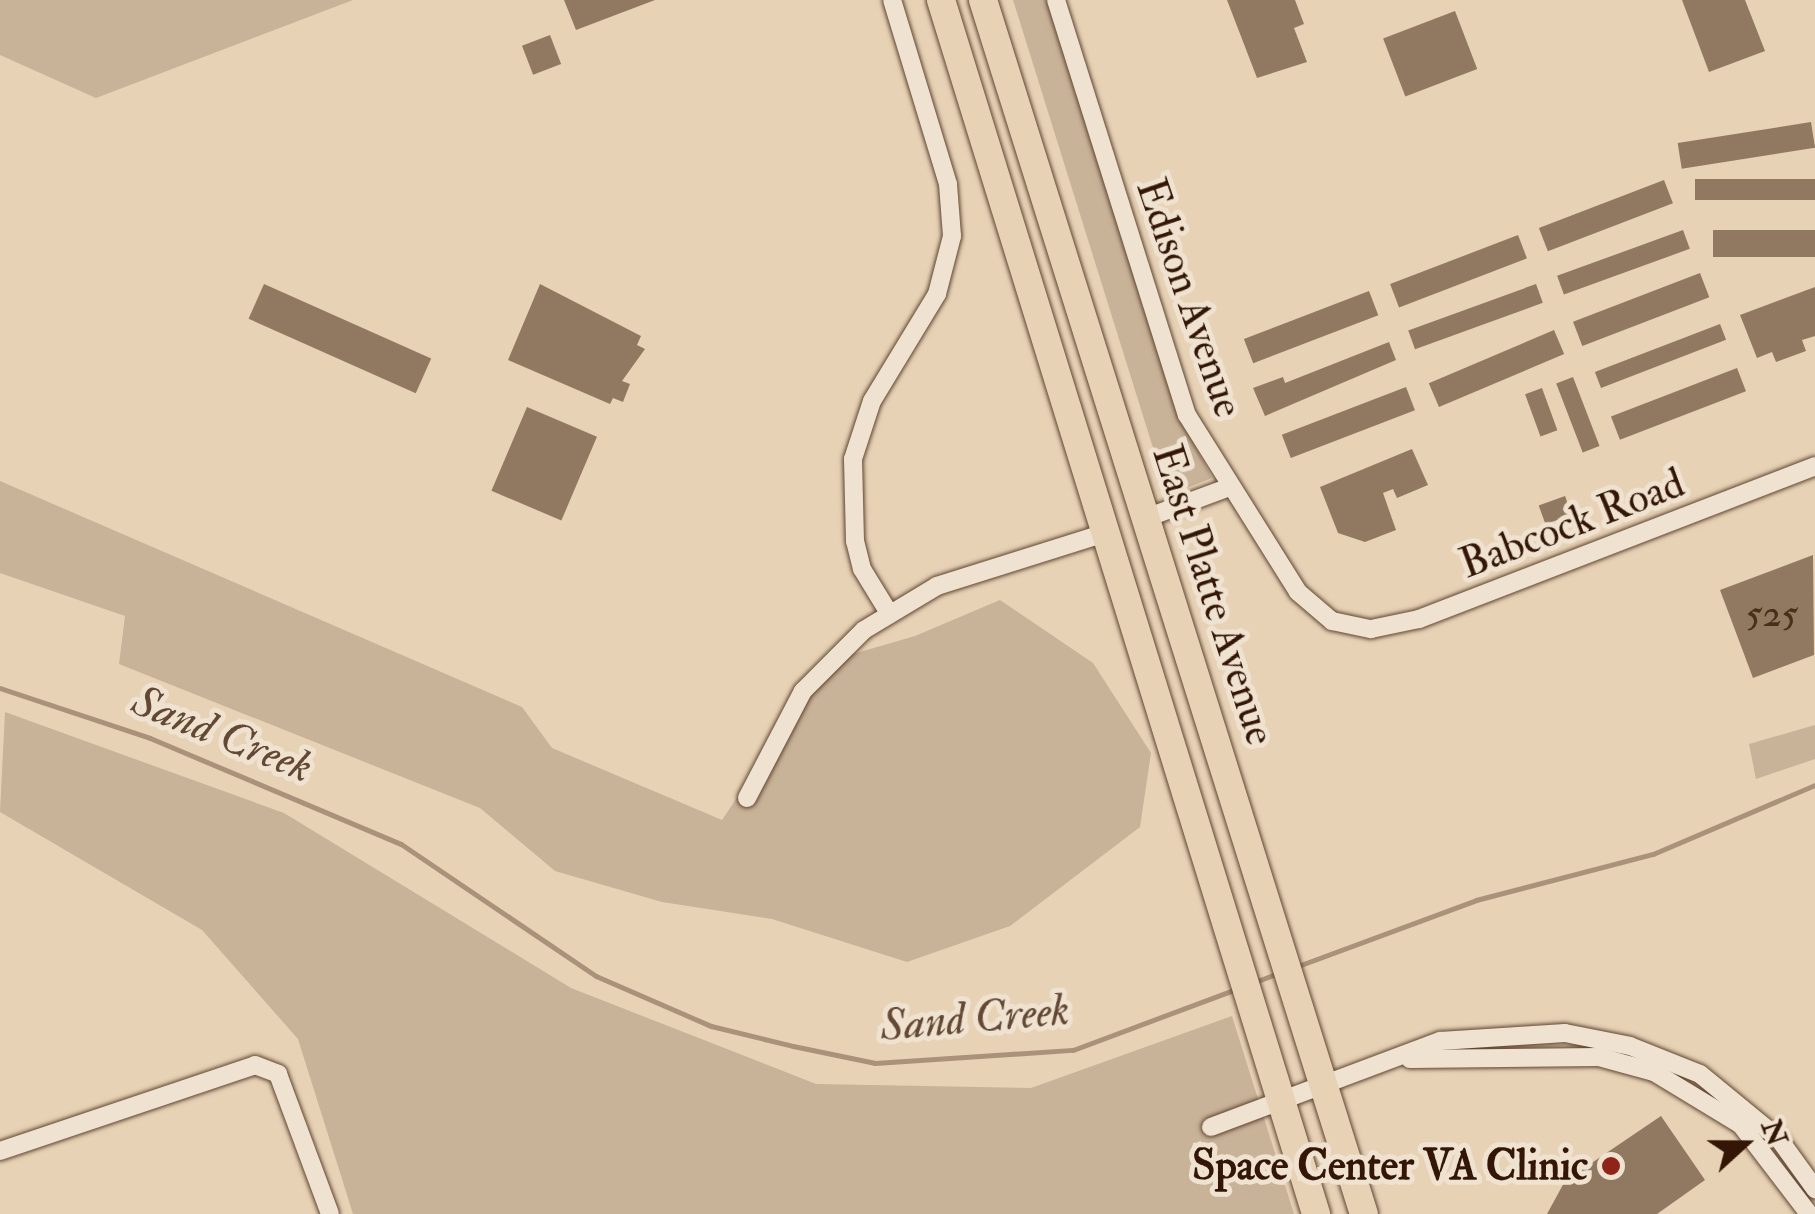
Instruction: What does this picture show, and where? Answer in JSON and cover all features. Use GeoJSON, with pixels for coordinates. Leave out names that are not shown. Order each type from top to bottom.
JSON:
{"type":"FeatureCollection","features":[{"type":"Feature","properties":{"kind":"highway","name":"East Platte Avenue"},"geometry":{"type":"LineString","coordinates":[[941,0],[1316,1214]]}},
{"type":"Feature","properties":{"kind":"highway","name":"East Platte Avenue"},"geometry":{"type":"LineString","coordinates":[[984,0],[1364,1214]]}},
{"type":"Feature","properties":{"kind":"highway"},"geometry":{"type":"LineString","coordinates":[[1068,410],[1110,488],[1146,518]]}},
{"type":"Feature","properties":{"kind":"street"},"geometry":{"type":"LineString","coordinates":[[889,613],[862,569],[855,541],[853,459],[872,401],[937,294],[952,236],[948,184],[892,0]]}},
{"type":"Feature","properties":{"kind":"street","name":"Edison Avenue"},"geometry":{"type":"LineString","coordinates":[[1056,0],[1177,388],[1227,488],[1314,610],[1351,628]]}},
{"type":"Feature","properties":{"kind":"street","name":"Babcock Road"},"geometry":{"type":"LineString","coordinates":[[1351,628],[1392,627],[1448,610],[1815,466]]}},
{"type":"Feature","properties":{"kind":"street"},"geometry":{"type":"LineString","coordinates":[[1146,518],[1227,488]]}},
{"type":"Feature","properties":{"kind":"street"},"geometry":{"type":"LineString","coordinates":[[747,798],[803,692],[842,648],[889,613],[971,572],[1105,533]]}},
{"type":"Feature","properties":{"kind":"street"},"geometry":{"type":"LineString","coordinates":[[1212,1127],[1440,1041],[1566,1033],[1630,1046],[1724,1090],[1779,1139],[1815,1189]]}},
{"type":"Feature","properties":{"kind":"street"},"geometry":{"type":"LineString","coordinates":[[1394,1060],[1600,1057],[1654,1072],[1741,1126],[1809,1214]]}},
{"type":"Feature","properties":{"kind":"street"},"geometry":{"type":"LineString","coordinates":[[0,1152],[256,1065],[278,1074],[330,1214]]}},
{"type":"Feature","properties":{"kind":"shaded area"},"geometry":{"type":"Polygon","coordinates":[[[0,0],[353,0],[96,98],[0,55],[0,0]]]}},
{"type":"Feature","properties":{"kind":"shaded area"},"geometry":{"type":"Polygon","coordinates":[[[1013,0],[1054,0],[1175,408],[1212,478],[1184,489],[1164,483],[1013,0]]]}},
{"type":"Feature","properties":{"kind":"shaded area"},"geometry":{"type":"Polygon","coordinates":[[[0,481],[522,707],[552,748],[722,820],[829,661],[915,636],[1000,600],[1093,663],[1151,753],[1140,827],[1010,926],[907,962],[772,919],[662,902],[555,871],[480,808],[119,664],[125,616],[0,573],[0,481]]]}},
{"type":"Feature","properties":{"kind":"shaded area"},"geometry":{"type":"Polygon","coordinates":[[[5,712],[284,813],[571,988],[816,1084],[1031,1088],[1232,1016],[1294,1214],[353,1214],[298,1039],[202,930],[0,812],[5,712]]]}},
{"type":"Feature","properties":{"kind":"shaded area"},"geometry":{"type":"Polygon","coordinates":[[[1815,725],[1815,759],[1756,779],[1749,744],[1815,725]]]}},
{"type":"Feature","properties":{"kind":"building"},"geometry":{"type":"Polygon","coordinates":[[[564,0],[655,0],[576,30],[564,0]]]}},
{"type":"Feature","properties":{"kind":"building"},"geometry":{"type":"Polygon","coordinates":[[[1227,0],[1295,0],[1304,24],[1294,28],[1307,62],[1257,78],[1227,0]]]}},
{"type":"Feature","properties":{"kind":"building"},"geometry":{"type":"Polygon","coordinates":[[[1682,0],[1745,0],[1765,51],[1709,72],[1682,0]]]}},
{"type":"Feature","properties":{"kind":"building"},"geometry":{"type":"Polygon","coordinates":[[[1455,11],[1477,69],[1405,96],[1383,39],[1455,11]]]}},
{"type":"Feature","properties":{"kind":"building"},"geometry":{"type":"Polygon","coordinates":[[[550,35],[561,64],[533,75],[522,46],[550,35]]]}},
{"type":"Feature","properties":{"kind":"building"},"geometry":{"type":"Polygon","coordinates":[[[1811,122],[1815,148],[1682,169],[1678,143],[1811,122]]]}},
{"type":"Feature","properties":{"kind":"building"},"geometry":{"type":"Polygon","coordinates":[[[1695,179],[1815,179],[1815,200],[1695,200],[1695,179]]]}},
{"type":"Feature","properties":{"kind":"building"},"geometry":{"type":"Polygon","coordinates":[[[1664,180],[1673,203],[1548,251],[1539,228],[1664,180]]]}},
{"type":"Feature","properties":{"kind":"building"},"geometry":{"type":"Polygon","coordinates":[[[1683,230],[1690,249],[1564,295],[1557,276],[1683,230]]]}},
{"type":"Feature","properties":{"kind":"building"},"geometry":{"type":"Polygon","coordinates":[[[1713,230],[1815,230],[1815,257],[1713,257],[1713,230]]]}},
{"type":"Feature","properties":{"kind":"building"},"geometry":{"type":"Polygon","coordinates":[[[1518,235],[1527,258],[1399,307],[1390,284],[1518,235]]]}},
{"type":"Feature","properties":{"kind":"building"},"geometry":{"type":"Polygon","coordinates":[[[1700,273],[1709,297],[1582,346],[1573,322],[1700,273]]]}},
{"type":"Feature","properties":{"kind":"building"},"geometry":{"type":"Polygon","coordinates":[[[264,284],[431,358],[416,393],[249,319],[264,284]]]}},
{"type":"Feature","properties":{"kind":"building"},"geometry":{"type":"Polygon","coordinates":[[[540,284],[641,336],[637,345],[645,349],[622,381],[630,384],[623,402],[613,398],[610,404],[508,360],[540,284]]]}},
{"type":"Feature","properties":{"kind":"building"},"geometry":{"type":"Polygon","coordinates":[[[1536,284],[1543,303],[1415,349],[1408,331],[1536,284]]]}},
{"type":"Feature","properties":{"kind":"building"},"geometry":{"type":"Polygon","coordinates":[[[1815,287],[1815,336],[1802,340],[1806,351],[1776,362],[1772,352],[1757,358],[1740,315],[1815,287]]]}},
{"type":"Feature","properties":{"kind":"building"},"geometry":{"type":"Polygon","coordinates":[[[1369,291],[1378,315],[1253,363],[1244,339],[1369,291]]]}},
{"type":"Feature","properties":{"kind":"building"},"geometry":{"type":"Polygon","coordinates":[[[1720,324],[1726,340],[1601,388],[1595,372],[1720,324]]]}},
{"type":"Feature","properties":{"kind":"building"},"geometry":{"type":"Polygon","coordinates":[[[1554,330],[1564,354],[1439,407],[1429,383],[1554,330]]]}},
{"type":"Feature","properties":{"kind":"building"},"geometry":{"type":"Polygon","coordinates":[[[1389,342],[1396,360],[1265,416],[1253,388],[1283,377],[1285,383],[1389,342]]]}},
{"type":"Feature","properties":{"kind":"building"},"geometry":{"type":"Polygon","coordinates":[[[1737,368],[1746,391],[1620,440],[1611,416],[1737,368]]]}},
{"type":"Feature","properties":{"kind":"building"},"geometry":{"type":"Polygon","coordinates":[[[1573,377],[1600,446],[1583,453],[1556,383],[1573,377]]]}},
{"type":"Feature","properties":{"kind":"building"},"geometry":{"type":"Polygon","coordinates":[[[1406,387],[1415,410],[1291,458],[1282,435],[1406,387]]]}},
{"type":"Feature","properties":{"kind":"building"},"geometry":{"type":"Polygon","coordinates":[[[1542,388],[1557,430],[1540,436],[1525,394],[1542,388]]]}},
{"type":"Feature","properties":{"kind":"building"},"geometry":{"type":"Polygon","coordinates":[[[527,407],[597,437],[561,520],[491,491],[527,407]]]}},
{"type":"Feature","properties":{"kind":"building"},"geometry":{"type":"Polygon","coordinates":[[[1412,449],[1428,485],[1397,498],[1393,489],[1383,493],[1396,530],[1365,542],[1338,533],[1320,487],[1412,449]]]}},
{"type":"Feature","properties":{"kind":"building"},"geometry":{"type":"Polygon","coordinates":[[[1565,496],[1572,515],[1546,524],[1539,506],[1565,496]]]}},
{"type":"Feature","properties":{"kind":"building"},"geometry":{"type":"Polygon","coordinates":[[[1813,555],[1814,655],[1753,678],[1720,590],[1813,555]]]}},
{"type":"Feature","properties":{"kind":"building"},"geometry":{"type":"Polygon","coordinates":[[[1661,1116],[1705,1180],[1657,1214],[1547,1214],[1565,1181],[1661,1116]]]}},
{"type":"Feature","properties":{"kind":"waterway","name":"Sand Creek"},"geometry":{"type":"LineString","coordinates":[[0,688],[150,738],[401,844],[596,976],[711,1026],[793,1046],[875,1063],[1073,1050],[1236,989]]}},
{"type":"Feature","properties":{"kind":"waterway","name":"Sand Creek"},"geometry":{"type":"LineString","coordinates":[[1298,966],[1476,900],[1653,854],[1815,785]]}},
{"type":"Feature","properties":{"kind":"waterway","name":"Sand Creek"},"geometry":{"type":"LineString","coordinates":[[1255,982],[1278,973]]}},
{"type":"Feature","properties":{"kind":"place","name":"Space Center VA Clinic"},"geometry":{"type":"Point","coordinates":[1611,1166]}}]}
